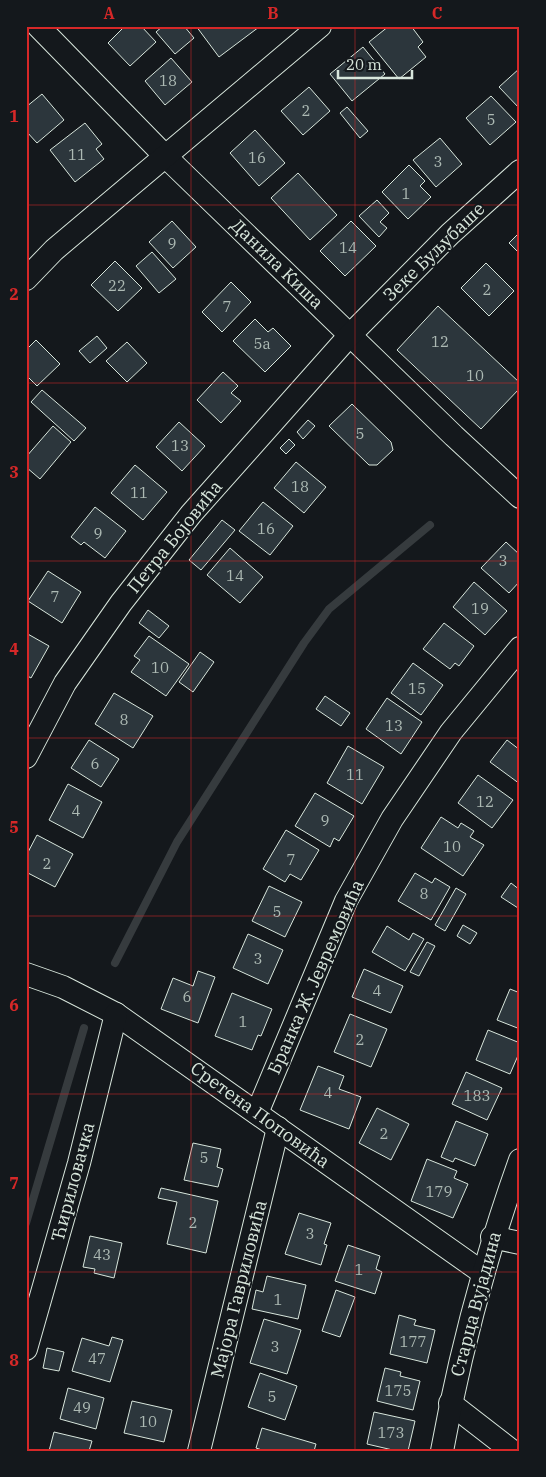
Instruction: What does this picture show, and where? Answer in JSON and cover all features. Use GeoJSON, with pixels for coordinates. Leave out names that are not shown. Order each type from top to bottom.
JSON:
{"type":"FeatureCollection","features":[{"type":"Feature","properties":{"kind":"street","name":"Данила Киша"},"geometry":{"type":"LineString","coordinates":[[38,26],[165,156],[454,436],[519,494]]}},
{"type":"Feature","properties":{"kind":"street"},"geometry":{"type":"LineString","coordinates":[[26,279],[54,250],[320,26]]}},
{"type":"Feature","properties":{"kind":"street","name":"Зеке Буљубаше"},"geometry":{"type":"LineString","coordinates":[[350,335],[450,234],[520,171]]}},
{"type":"Feature","properties":{"kind":"street","name":"Петра Бојовића"},"geometry":{"type":"LineString","coordinates":[[26,757],[65,683],[132,590],[191,514],[350,335]]}},
{"type":"Feature","properties":{"kind":"street","name":"Бранка Ж. Јевремовића"},"geometry":{"type":"LineString","coordinates":[[257,1113],[346,901],[383,836],[451,732],[520,648]]}},
{"type":"Feature","properties":{"kind":"street","name":"Сретена Поповића"},"geometry":{"type":"LineString","coordinates":[[26,974],[63,987],[116,1014],[161,1043],[483,1273]]}},
{"type":"Feature","properties":{"kind":"street","name":"Ћириловачка"},"geometry":{"type":"LineString","coordinates":[[26,1349],[79,1163],[116,1014]]}},
{"type":"Feature","properties":{"kind":"street","name":"Мајора Гавриловића"},"geometry":{"type":"LineString","coordinates":[[199,1451],[278,1128]]}},
{"type":"Feature","properties":{"kind":"street","name":"Старца Вујадина"},"geometry":{"type":"LineString","coordinates":[[442,1451],[450,1403],[492,1237],[520,1160]]}},
{"type":"Feature","properties":{"kind":"street"},"geometry":{"type":"LineString","coordinates":[[492,1237],[520,1243]]}},
{"type":"Feature","properties":{"kind":"street"},"geometry":{"type":"LineString","coordinates":[[450,1403],[512,1451]]}},
{"type":"Feature","properties":{"kind":"building"},"geometry":{"type":"Polygon","coordinates":[[[125,26],[141,26],[156,42],[130,66],[108,43],[125,26]]]}},
{"type":"Feature","properties":{"kind":"building"},"geometry":{"type":"Polygon","coordinates":[[[163,26],[184,26],[194,38],[175,54],[156,32],[163,26]]]}},
{"type":"Feature","properties":{"kind":"building"},"geometry":{"type":"Polygon","coordinates":[[[196,26],[259,26],[259,27],[219,57],[196,26]]]}},
{"type":"Feature","properties":{"kind":"building"},"geometry":{"type":"Polygon","coordinates":[[[389,26],[411,26],[423,42],[418,47],[426,57],[399,79],[369,42],[389,26]]]}},
{"type":"Feature","properties":{"kind":"building"},"geometry":{"type":"Polygon","coordinates":[[[363,47],[385,74],[352,101],[330,74],[363,47]]]}},
{"type":"Feature","properties":{"kind":"building"},"geometry":{"type":"Polygon","coordinates":[[[171,58],[192,82],[165,105],[145,81],[171,58]]]}},
{"type":"Feature","properties":{"kind":"building"},"geometry":{"type":"Polygon","coordinates":[[[520,68],[520,109],[499,87],[520,68]]]}},
{"type":"Feature","properties":{"kind":"building"},"geometry":{"type":"Polygon","coordinates":[[[309,87],[330,111],[303,135],[281,111],[309,87]]]}},
{"type":"Feature","properties":{"kind":"building"},"geometry":{"type":"Polygon","coordinates":[[[42,94],[64,120],[37,143],[26,131],[26,107],[42,94]]]}},
{"type":"Feature","properties":{"kind":"building"},"geometry":{"type":"Polygon","coordinates":[[[491,96],[516,122],[490,145],[466,118],[491,96]]]}},
{"type":"Feature","properties":{"kind":"building"},"geometry":{"type":"Polygon","coordinates":[[[347,107],[368,131],[360,138],[340,113],[347,107]]]}},
{"type":"Feature","properties":{"kind":"building"},"geometry":{"type":"Polygon","coordinates":[[[85,123],[102,144],[96,149],[104,159],[75,182],[50,150],[85,123]]]}},
{"type":"Feature","properties":{"kind":"building"},"geometry":{"type":"Polygon","coordinates":[[[255,130],[285,163],[259,186],[230,153],[255,130]]]}},
{"type":"Feature","properties":{"kind":"building"},"geometry":{"type":"Polygon","coordinates":[[[440,138],[462,164],[436,187],[413,160],[440,138]]]}},
{"type":"Feature","properties":{"kind":"building"},"geometry":{"type":"Polygon","coordinates":[[[409,165],[425,181],[420,186],[431,197],[408,219],[382,192],[409,165]]]}},
{"type":"Feature","properties":{"kind":"building"},"geometry":{"type":"Polygon","coordinates":[[[298,173],[337,215],[310,240],[271,198],[298,173]]]}},
{"type":"Feature","properties":{"kind":"building"},"geometry":{"type":"Polygon","coordinates":[[[377,200],[389,213],[380,222],[387,228],[379,237],[359,216],[377,200]]]}},
{"type":"Feature","properties":{"kind":"building"},"geometry":{"type":"Polygon","coordinates":[[[172,221],[196,247],[173,268],[149,242],[172,221]]]}},
{"type":"Feature","properties":{"kind":"building"},"geometry":{"type":"Polygon","coordinates":[[[351,221],[376,246],[345,276],[320,251],[351,221]]]}},
{"type":"Feature","properties":{"kind":"building"},"geometry":{"type":"Polygon","coordinates":[[[520,232],[520,254],[509,243],[520,232]]]}},
{"type":"Feature","properties":{"kind":"building"},"geometry":{"type":"Polygon","coordinates":[[[152,252],[176,279],[159,293],[136,266],[152,252]]]}},
{"type":"Feature","properties":{"kind":"building"},"geometry":{"type":"Polygon","coordinates":[[[115,261],[142,288],[118,311],[91,285],[115,261]]]}},
{"type":"Feature","properties":{"kind":"building"},"geometry":{"type":"Polygon","coordinates":[[[486,263],[514,291],[489,316],[461,288],[486,263]]]}},
{"type":"Feature","properties":{"kind":"building"},"geometry":{"type":"Polygon","coordinates":[[[231,282],[251,302],[222,332],[202,312],[231,282]]]}},
{"type":"Feature","properties":{"kind":"building"},"geometry":{"type":"Polygon","coordinates":[[[438,306],[520,383],[520,388],[481,429],[397,350],[438,306]]]}},
{"type":"Feature","properties":{"kind":"building"},"geometry":{"type":"Polygon","coordinates":[[[255,319],[268,332],[273,328],[291,346],[265,372],[233,341],[255,319]]]}},
{"type":"Feature","properties":{"kind":"building"},"geometry":{"type":"Polygon","coordinates":[[[97,336],[107,348],[90,363],[79,351],[97,336]]]}},
{"type":"Feature","properties":{"kind":"building"},"geometry":{"type":"Polygon","coordinates":[[[36,340],[60,364],[37,386],[26,375],[26,350],[36,340]]]}},
{"type":"Feature","properties":{"kind":"building"},"geometry":{"type":"Polygon","coordinates":[[[127,342],[147,363],[127,382],[106,361],[127,342]]]}},
{"type":"Feature","properties":{"kind":"building"},"geometry":{"type":"Polygon","coordinates":[[[223,372],[238,386],[231,393],[241,401],[221,423],[197,400],[223,372]]]}},
{"type":"Feature","properties":{"kind":"building"},"geometry":{"type":"Polygon","coordinates":[[[42,390],[86,428],[74,441],[31,402],[42,390]]]}},
{"type":"Feature","properties":{"kind":"building"},"geometry":{"type":"Polygon","coordinates":[[[352,404],[391,442],[393,450],[377,465],[369,465],[329,426],[352,404]]]}},
{"type":"Feature","properties":{"kind":"building"},"geometry":{"type":"Polygon","coordinates":[[[308,420],[315,426],[303,439],[297,432],[308,420]]]}},
{"type":"Feature","properties":{"kind":"building"},"geometry":{"type":"Polygon","coordinates":[[[179,422],[205,446],[182,471],[156,447],[179,422]]]}},
{"type":"Feature","properties":{"kind":"building"},"geometry":{"type":"Polygon","coordinates":[[[53,426],[71,442],[40,479],[26,467],[26,457],[53,426]]]}},
{"type":"Feature","properties":{"kind":"building"},"geometry":{"type":"Polygon","coordinates":[[[289,439],[295,445],[286,454],[280,448],[289,439]]]}},
{"type":"Feature","properties":{"kind":"building"},"geometry":{"type":"Polygon","coordinates":[[[296,462],[326,487],[304,513],[274,488],[296,462]]]}},
{"type":"Feature","properties":{"kind":"building"},"geometry":{"type":"Polygon","coordinates":[[[135,465],[167,492],[143,520],[111,493],[135,465]]]}},
{"type":"Feature","properties":{"kind":"building"},"geometry":{"type":"Polygon","coordinates":[[[263,502],[293,526],[270,555],[239,531],[263,502]]]}},
{"type":"Feature","properties":{"kind":"building"},"geometry":{"type":"Polygon","coordinates":[[[95,507],[126,531],[105,558],[84,542],[81,545],[71,537],[95,507]]]}},
{"type":"Feature","properties":{"kind":"building"},"geometry":{"type":"Polygon","coordinates":[[[222,520],[235,530],[201,570],[189,560],[222,520]]]}},
{"type":"Feature","properties":{"kind":"building"},"geometry":{"type":"Polygon","coordinates":[[[506,542],[520,555],[520,581],[509,593],[481,568],[506,542]]]}},
{"type":"Feature","properties":{"kind":"building"},"geometry":{"type":"Polygon","coordinates":[[[230,548],[263,577],[240,603],[207,575],[230,548]]]}},
{"type":"Feature","properties":{"kind":"building"},"geometry":{"type":"Polygon","coordinates":[[[48,571],[81,592],[62,623],[28,601],[48,571]]]}},
{"type":"Feature","properties":{"kind":"building"},"geometry":{"type":"Polygon","coordinates":[[[474,582],[507,611],[485,635],[453,607],[474,582]]]}},
{"type":"Feature","properties":{"kind":"building"},"geometry":{"type":"Polygon","coordinates":[[[148,610],[169,626],[159,638],[139,623],[148,610]]]}},
{"type":"Feature","properties":{"kind":"building"},"geometry":{"type":"Polygon","coordinates":[[[444,623],[474,646],[459,666],[455,663],[450,669],[423,649],[444,623]]]}},
{"type":"Feature","properties":{"kind":"building"},"geometry":{"type":"Polygon","coordinates":[[[26,633],[49,646],[31,678],[26,675],[26,633]]]}},
{"type":"Feature","properties":{"kind":"building"},"geometry":{"type":"Polygon","coordinates":[[[149,636],[189,664],[166,696],[131,672],[140,660],[134,656],[149,636]]]}},
{"type":"Feature","properties":{"kind":"building"},"geometry":{"type":"Polygon","coordinates":[[[200,652],[214,662],[193,692],[179,682],[200,652]]]}},
{"type":"Feature","properties":{"kind":"building"},"geometry":{"type":"Polygon","coordinates":[[[413,663],[443,685],[421,715],[391,693],[413,663]]]}},
{"type":"Feature","properties":{"kind":"building"},"geometry":{"type":"Polygon","coordinates":[[[114,693],[153,716],[133,748],[95,724],[114,693]]]}},
{"type":"Feature","properties":{"kind":"building"},"geometry":{"type":"Polygon","coordinates":[[[325,696],[350,713],[341,726],[316,709],[325,696]]]}},
{"type":"Feature","properties":{"kind":"building"},"geometry":{"type":"Polygon","coordinates":[[[387,698],[422,722],[401,754],[366,729],[387,698]]]}},
{"type":"Feature","properties":{"kind":"building"},"geometry":{"type":"Polygon","coordinates":[[[89,740],[119,759],[101,787],[71,768],[89,740]]]}},
{"type":"Feature","properties":{"kind":"building"},"geometry":{"type":"Polygon","coordinates":[[[507,740],[520,750],[520,784],[490,762],[507,740]]]}},
{"type":"Feature","properties":{"kind":"building"},"geometry":{"type":"Polygon","coordinates":[[[348,746],[384,767],[362,804],[327,783],[348,746]]]}},
{"type":"Feature","properties":{"kind":"building"},"geometry":{"type":"Polygon","coordinates":[[[478,775],[513,800],[492,828],[458,803],[478,775]]]}},
{"type":"Feature","properties":{"kind":"building"},"geometry":{"type":"Polygon","coordinates":[[[68,784],[102,802],[83,838],[49,820],[68,784]]]}},
{"type":"Feature","properties":{"kind":"building"},"geometry":{"type":"Polygon","coordinates":[[[315,793],[354,816],[339,841],[334,838],[330,847],[295,826],[315,793]]]}},
{"type":"Feature","properties":{"kind":"building"},"geometry":{"type":"Polygon","coordinates":[[[441,817],[458,828],[461,823],[474,831],[470,837],[484,845],[463,876],[421,848],[441,817]]]}},
{"type":"Feature","properties":{"kind":"building"},"geometry":{"type":"Polygon","coordinates":[[[286,830],[319,850],[301,880],[290,874],[285,882],[263,869],[286,830]]]}},
{"type":"Feature","properties":{"kind":"building"},"geometry":{"type":"Polygon","coordinates":[[[37,835],[73,854],[55,887],[26,872],[26,856],[37,835]]]}},
{"type":"Feature","properties":{"kind":"building"},"geometry":{"type":"Polygon","coordinates":[[[415,873],[432,883],[435,878],[450,887],[431,920],[398,901],[415,873]]]}},
{"type":"Feature","properties":{"kind":"building"},"geometry":{"type":"Polygon","coordinates":[[[511,883],[520,890],[518,908],[501,897],[511,883]]]}},
{"type":"Feature","properties":{"kind":"building"},"geometry":{"type":"Polygon","coordinates":[[[269,886],[302,902],[285,937],[252,921],[269,886]]]}},
{"type":"Feature","properties":{"kind":"building"},"geometry":{"type":"Polygon","coordinates":[[[456,888],[466,894],[445,931],[435,925],[456,888]]]}},
{"type":"Feature","properties":{"kind":"building"},"geometry":{"type":"Polygon","coordinates":[[[463,925],[477,933],[470,944],[457,936],[463,925]]]}},
{"type":"Feature","properties":{"kind":"building"},"geometry":{"type":"Polygon","coordinates":[[[387,926],[409,940],[413,933],[424,939],[405,971],[372,952],[387,926]]]}},
{"type":"Feature","properties":{"kind":"building"},"geometry":{"type":"Polygon","coordinates":[[[248,934],[283,950],[268,984],[233,968],[248,934]]]}},
{"type":"Feature","properties":{"kind":"building"},"geometry":{"type":"Polygon","coordinates":[[[427,942],[435,946],[419,976],[410,972],[427,942]]]}},
{"type":"Feature","properties":{"kind":"building"},"geometry":{"type":"Polygon","coordinates":[[[364,969],[403,986],[391,1013],[352,997],[364,969]]]}},
{"type":"Feature","properties":{"kind":"building"},"geometry":{"type":"Polygon","coordinates":[[[198,971],[215,977],[198,1023],[161,1009],[173,978],[193,986],[198,971]]]}},
{"type":"Feature","properties":{"kind":"building"},"geometry":{"type":"Polygon","coordinates":[[[510,989],[520,993],[520,1029],[497,1020],[510,989]]]}},
{"type":"Feature","properties":{"kind":"building"},"geometry":{"type":"Polygon","coordinates":[[[232,993],[272,1009],[261,1036],[258,1035],[252,1050],[215,1036],[232,993]]]}},
{"type":"Feature","properties":{"kind":"building"},"geometry":{"type":"Polygon","coordinates":[[[350,1014],[387,1029],[371,1067],[334,1052],[350,1014]]]}},
{"type":"Feature","properties":{"kind":"building"},"geometry":{"type":"Polygon","coordinates":[[[488,1030],[520,1043],[520,1051],[510,1074],[476,1060],[488,1030]]]}},
{"type":"Feature","properties":{"kind":"building"},"geometry":{"type":"Polygon","coordinates":[[[318,1066],[344,1076],[339,1089],[361,1097],[349,1129],[300,1110],[318,1066]]]}},
{"type":"Feature","properties":{"kind":"building"},"geometry":{"type":"Polygon","coordinates":[[[466,1072],[502,1088],[487,1120],[452,1104],[466,1072]]]}},
{"type":"Feature","properties":{"kind":"building"},"geometry":{"type":"Polygon","coordinates":[[[377,1108],[409,1124],[391,1160],[359,1143],[377,1108]]]}},
{"type":"Feature","properties":{"kind":"building"},"geometry":{"type":"Polygon","coordinates":[[[456,1121],[488,1134],[475,1166],[455,1158],[453,1162],[441,1157],[456,1121]]]}},
{"type":"Feature","properties":{"kind":"building"},"geometry":{"type":"Polygon","coordinates":[[[193,1143],[221,1149],[217,1167],[223,1169],[218,1187],[184,1180],[193,1143]]]}},
{"type":"Feature","properties":{"kind":"building"},"geometry":{"type":"Polygon","coordinates":[[[427,1159],[457,1171],[454,1178],[468,1184],[453,1218],[411,1201],[427,1159]]]}},
{"type":"Feature","properties":{"kind":"building"},"geometry":{"type":"Polygon","coordinates":[[[161,1188],[218,1201],[206,1253],[167,1244],[177,1202],[158,1198],[161,1188]]]}},
{"type":"Feature","properties":{"kind":"building"},"geometry":{"type":"Polygon","coordinates":[[[299,1213],[331,1223],[324,1244],[327,1245],[321,1265],[285,1254],[299,1213]]]}},
{"type":"Feature","properties":{"kind":"building"},"geometry":{"type":"Polygon","coordinates":[[[90,1236],[122,1243],[114,1278],[94,1273],[95,1269],[83,1267],[90,1236]]]}},
{"type":"Feature","properties":{"kind":"building"},"geometry":{"type":"Polygon","coordinates":[[[348,1245],[380,1256],[376,1269],[382,1272],[375,1294],[335,1281],[348,1245]]]}},
{"type":"Feature","properties":{"kind":"building"},"geometry":{"type":"Polygon","coordinates":[[[267,1276],[306,1285],[298,1319],[252,1309],[256,1290],[263,1292],[267,1276]]]}},
{"type":"Feature","properties":{"kind":"building"},"geometry":{"type":"Polygon","coordinates":[[[336,1290],[355,1297],[340,1337],[322,1331],[336,1290]]]}},
{"type":"Feature","properties":{"kind":"building"},"geometry":{"type":"Polygon","coordinates":[[[399,1315],[416,1320],[414,1325],[435,1330],[427,1363],[390,1354],[399,1315]]]}},
{"type":"Feature","properties":{"kind":"building"},"geometry":{"type":"Polygon","coordinates":[[[264,1319],[301,1330],[287,1374],[250,1363],[264,1319]]]}},
{"type":"Feature","properties":{"kind":"building"},"geometry":{"type":"Polygon","coordinates":[[[112,1337],[123,1340],[110,1382],[72,1371],[82,1338],[109,1346],[112,1337]]]}},
{"type":"Feature","properties":{"kind":"building"},"geometry":{"type":"Polygon","coordinates":[[[47,1348],[64,1352],[59,1371],[43,1368],[47,1348]]]}},
{"type":"Feature","properties":{"kind":"building"},"geometry":{"type":"Polygon","coordinates":[[[385,1368],[401,1372],[400,1376],[420,1381],[413,1410],[377,1401],[385,1368]]]}},
{"type":"Feature","properties":{"kind":"building"},"geometry":{"type":"Polygon","coordinates":[[[260,1373],[297,1386],[285,1420],[248,1407],[260,1373]]]}},
{"type":"Feature","properties":{"kind":"building"},"geometry":{"type":"Polygon","coordinates":[[[68,1388],[104,1398],[96,1429],[60,1419],[68,1388]]]}},
{"type":"Feature","properties":{"kind":"building"},"geometry":{"type":"Polygon","coordinates":[[[132,1401],[172,1410],[164,1442],[124,1433],[132,1401]]]}},
{"type":"Feature","properties":{"kind":"building"},"geometry":{"type":"Polygon","coordinates":[[[374,1412],[415,1421],[408,1451],[397,1451],[367,1444],[374,1412]]]}},
{"type":"Feature","properties":{"kind":"building"},"geometry":{"type":"Polygon","coordinates":[[[262,1428],[316,1444],[314,1451],[265,1451],[256,1448],[262,1428]]]}},
{"type":"Feature","properties":{"kind":"building"},"geometry":{"type":"Polygon","coordinates":[[[54,1432],[92,1441],[89,1451],[49,1451],[54,1432]]]}},
{"type":"Feature","properties":{"kind":"waterway"},"geometry":{"type":"LineString","coordinates":[[115,963],[177,842],[304,643],[329,609],[430,525]]}},
{"type":"Feature","properties":{"kind":"waterway"},"geometry":{"type":"LineString","coordinates":[[26,1223],[84,1028]]}}]}
